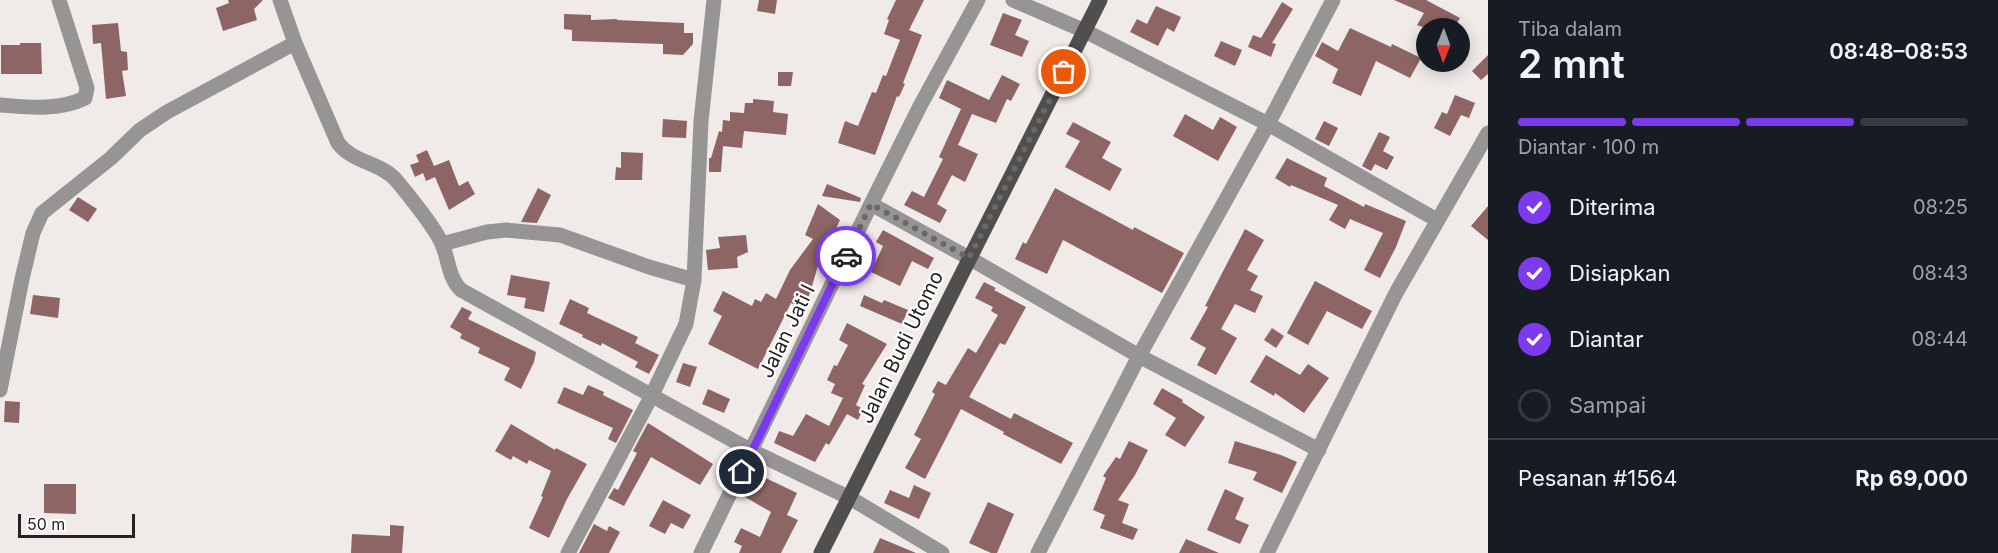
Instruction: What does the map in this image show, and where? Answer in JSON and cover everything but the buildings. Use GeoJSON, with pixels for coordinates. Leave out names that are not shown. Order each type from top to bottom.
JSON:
{"type":"FeatureCollection","features":[{"type":"Feature","properties":{"kind":"main road","name":"Jalan Budi Utomo"},"geometry":{"type":"LineString","coordinates":[[821,553],[1100,0]]}},
{"type":"Feature","properties":{"kind":"street"},"geometry":{"type":"LineString","coordinates":[[0,105],[37,108],[74,103],[86,98],[87,88],[59,0]]}},
{"type":"Feature","properties":{"kind":"street"},"geometry":{"type":"LineString","coordinates":[[280,0],[295,43],[338,143],[350,156],[379,167],[395,180],[442,244],[452,279],[461,290],[651,397],[752,451],[850,498],[942,553]]}},
{"type":"Feature","properties":{"kind":"street"},"geometry":{"type":"LineString","coordinates":[[568,553],[651,397],[686,324],[694,280],[701,121],[714,0]]}},
{"type":"Feature","properties":{"kind":"street","name":"Jalan Jati I"},"geometry":{"type":"LineString","coordinates":[[701,553],[920,106],[978,0]]}},
{"type":"Feature","properties":{"kind":"street"},"geometry":{"type":"LineString","coordinates":[[1013,0],[1085,31],[1268,123],[1437,220]]}},
{"type":"Feature","properties":{"kind":"street"},"geometry":{"type":"LineString","coordinates":[[1038,553],[1139,356],[1334,0]]}},
{"type":"Feature","properties":{"kind":"street"},"geometry":{"type":"LineString","coordinates":[[0,390],[5,334],[33,233],[42,213],[111,158],[140,130],[167,112],[295,43]]}},
{"type":"Feature","properties":{"kind":"street"},"geometry":{"type":"LineString","coordinates":[[1267,553],[1396,293],[1488,133]]}},
{"type":"Feature","properties":{"kind":"street"},"geometry":{"type":"LineString","coordinates":[[871,204],[1139,356],[1319,450]]}},
{"type":"Feature","properties":{"kind":"street"},"geometry":{"type":"LineString","coordinates":[[442,244],[487,232],[506,230],[549,234],[568,237],[649,267],[694,280]]}},
{"type":"Feature","properties":{"kind":"way so far"},"geometry":{"type":"LineString","coordinates":[[846,256],[871,204],[969,258],[1064,72]]}},
{"type":"Feature","properties":{"kind":"route"},"geometry":{"type":"LineString","coordinates":[[742,472],[846,256]]}}]}
